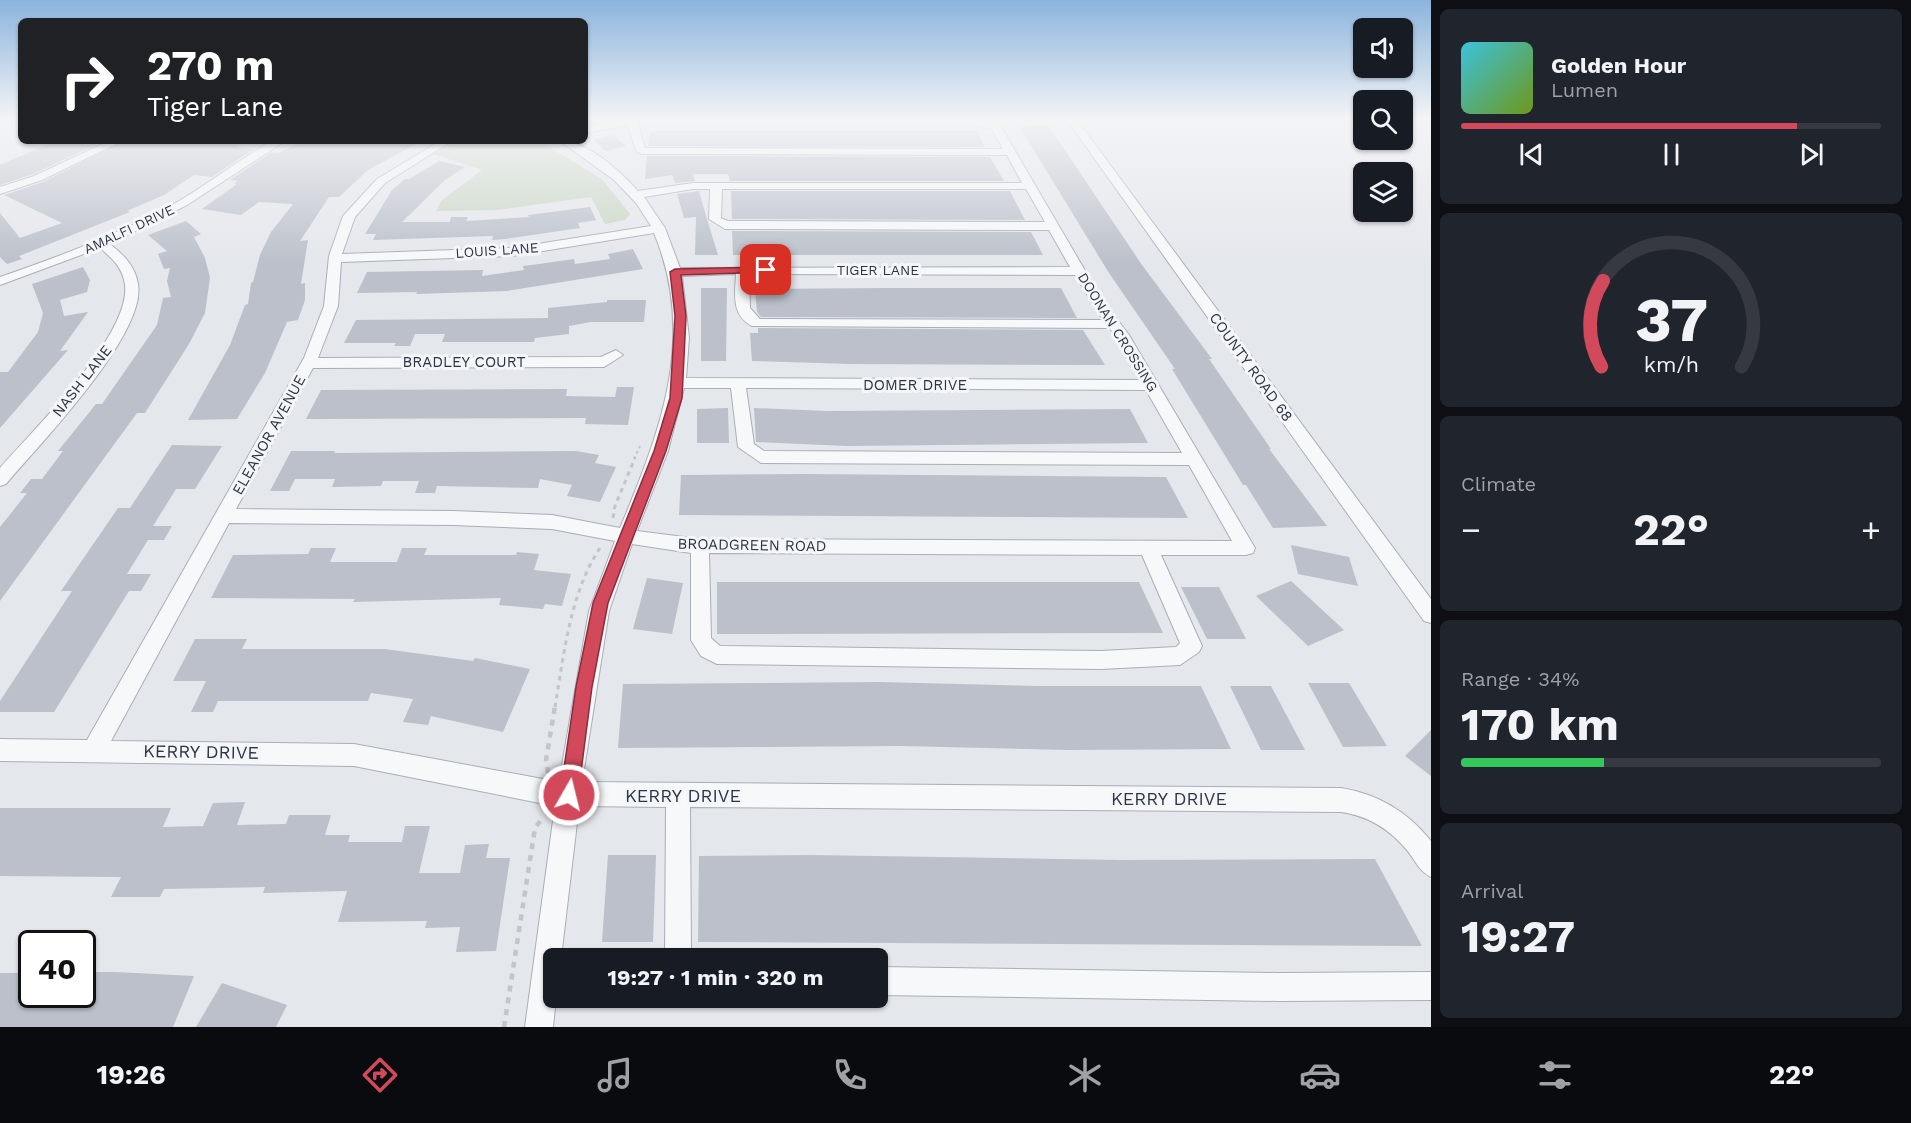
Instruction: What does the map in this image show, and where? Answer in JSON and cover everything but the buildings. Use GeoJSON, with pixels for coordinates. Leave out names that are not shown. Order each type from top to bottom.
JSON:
{"type":"FeatureCollection","features":[{"type":"Feature","properties":{"kind":"street"},"geometry":{"type":"LineString","coordinates":[[0,191],[60,168]]}},
{"type":"Feature","properties":{"kind":"street","name":"AMALFI DRIVE"},"geometry":{"type":"LineString","coordinates":[[0,281],[102,243],[183,203],[235,168]]}},
{"type":"Feature","properties":{"kind":"street","name":"ELEANOR AVENUE"},"geometry":{"type":"LineString","coordinates":[[93,751],[309,363],[323,333],[331,306],[334,259],[340,236],[349,216],[364,197],[400,168]]}},
{"type":"Feature","properties":{"kind":"street"},"geometry":{"type":"LineString","coordinates":[[539,1027],[584,687],[600,603],[619,528],[660,451],[678,383],[681,316],[675,272],[659,228],[635,195],[606,168]]}},
{"type":"Feature","properties":{"kind":"street","name":"DOONAN CROSSING"},"geometry":{"type":"LineString","coordinates":[[1021,168],[1095,299],[1115,324],[1246,548]]}},
{"type":"Feature","properties":{"kind":"street","name":"COUNTY ROAD 68"},"geometry":{"type":"LineString","coordinates":[[1107,168],[1431,615]]}},
{"type":"Feature","properties":{"kind":"street"},"geometry":{"type":"LineString","coordinates":[[635,195],[671,188],[716,186],[1032,186]]}},
{"type":"Feature","properties":{"kind":"street"},"geometry":{"type":"LineString","coordinates":[[716,186],[715,219],[725,225],[1055,226]]}},
{"type":"Feature","properties":{"kind":"street","name":"LOUIS LANE"},"geometry":{"type":"LineString","coordinates":[[334,259],[377,254],[492,253],[558,246],[659,228]]}},
{"type":"Feature","properties":{"kind":"street","name":"NASH LANE"},"geometry":{"type":"LineString","coordinates":[[0,480],[101,361],[129,314],[132,285],[123,261],[102,243]]}},
{"type":"Feature","properties":{"kind":"street"},"geometry":{"type":"LineString","coordinates":[[743,270],[743,313],[747,319],[757,323],[1115,324]]}},
{"type":"Feature","properties":{"kind":"street","name":"TIGER LANE"},"geometry":{"type":"LineString","coordinates":[[675,272],[743,270],[1081,271]]}},
{"type":"Feature","properties":{"kind":"street","name":"BRADLEY COURT"},"geometry":{"type":"LineString","coordinates":[[309,363],[604,362],[616,355]]}},
{"type":"Feature","properties":{"kind":"street","name":"DOMER DRIVE"},"geometry":{"type":"LineString","coordinates":[[678,383],[1152,386]]}},
{"type":"Feature","properties":{"kind":"street"},"geometry":{"type":"LineString","coordinates":[[738,384],[746,447],[761,457],[1195,459]]}},
{"type":"Feature","properties":{"kind":"street","name":"BROADGREEN ROAD"},"geometry":{"type":"LineString","coordinates":[[223,516],[541,521],[619,528],[700,546],[1246,548]]}},
{"type":"Feature","properties":{"kind":"street"},"geometry":{"type":"LineString","coordinates":[[700,546],[701,640],[708,650],[717,655],[1101,660],[1180,656],[1192,646],[1148,548]]}},
{"type":"Feature","properties":{"kind":"street","name":"KERRY DRIVE"},"geometry":{"type":"LineString","coordinates":[[0,750],[354,755],[545,793],[569,795],[1341,800],[1370,807],[1407,831],[1431,864]]}},
{"type":"Feature","properties":{"kind":"street"},"geometry":{"type":"LineString","coordinates":[[678,796],[678,948]]}},
{"type":"Feature","properties":{"kind":"street"},"geometry":{"type":"LineString","coordinates":[[888,981],[1279,987],[1431,986]]}},
{"type":"Feature","properties":{"kind":"path"},"geometry":{"type":"LineString","coordinates":[[619,528],[615,506],[642,442]]}},
{"type":"Feature","properties":{"kind":"path"},"geometry":{"type":"LineString","coordinates":[[548,774],[546,760],[566,646],[582,586],[597,551],[602,547]]}},
{"type":"Feature","properties":{"kind":"path"},"geometry":{"type":"LineString","coordinates":[[504,1027],[523,893],[535,828],[541,820]]}},
{"type":"Feature","properties":{"kind":"green space"},"geometry":{"type":"Polygon","coordinates":[[[476,168],[584,168],[602,179],[630,214],[625,220],[605,224],[591,197],[498,210],[436,211],[441,201],[482,170],[476,168]]]}},
{"type":"Feature","properties":{"kind":"route"},"geometry":{"type":"LineString","coordinates":[[569,795],[584,687],[600,603],[660,451],[676,398],[681,316],[675,272],[766,270]]}}]}
